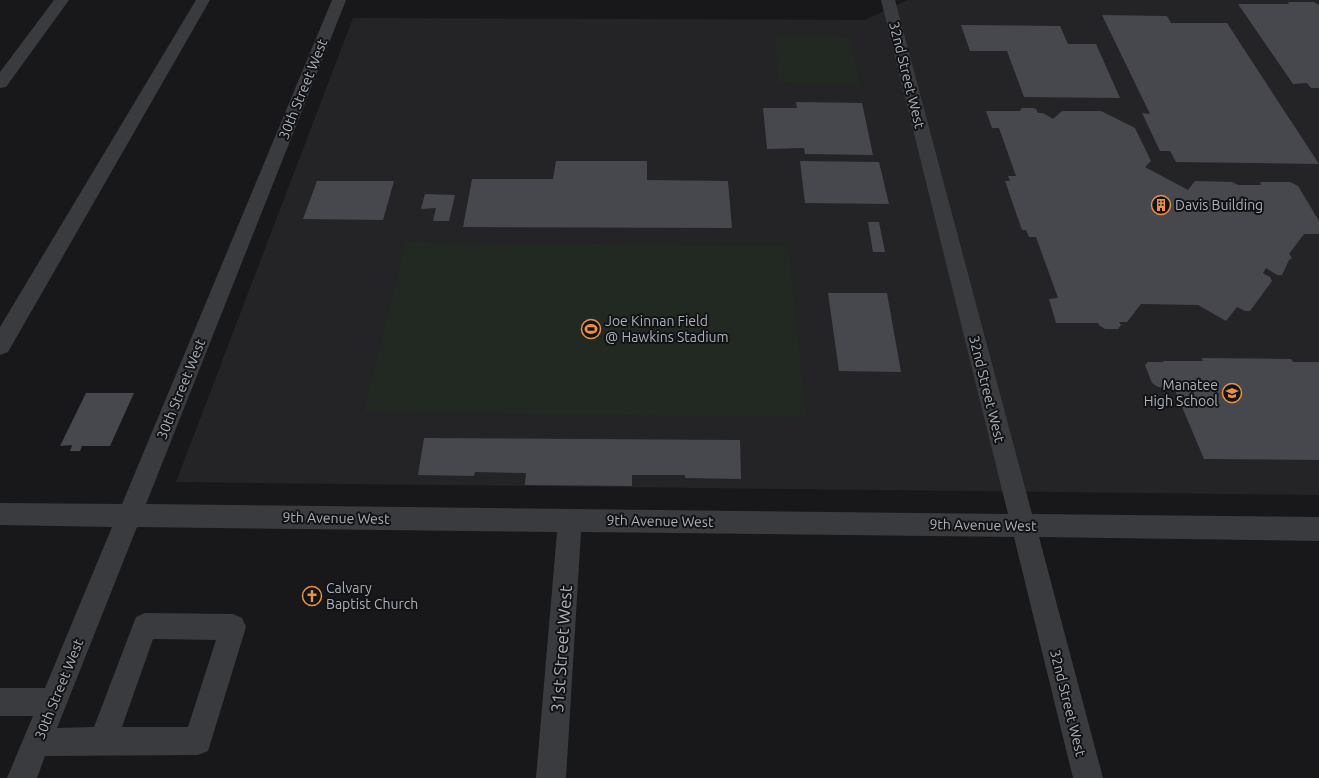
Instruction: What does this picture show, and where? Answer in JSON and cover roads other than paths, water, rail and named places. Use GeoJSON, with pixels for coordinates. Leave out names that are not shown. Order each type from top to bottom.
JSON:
{"type":"FeatureCollection","features":[{"type":"Feature","properties":{"kind":"street"},"geometry":{"type":"LineString","coordinates":[[0,83],[62,0]]}},
{"type":"Feature","properties":{"kind":"street"},"geometry":{"type":"LineString","coordinates":[[0,346],[203,0]]}},
{"type":"Feature","properties":{"kind":"street","name":"30th Street West"},"geometry":{"type":"LineString","coordinates":[[22,778],[339,0]]}},
{"type":"Feature","properties":{"kind":"street","name":"32nd Street West"},"geometry":{"type":"LineString","coordinates":[[888,0],[1088,778]]}},
{"type":"Feature","properties":{"kind":"street","name":"9th Avenue West"},"geometry":{"type":"LineString","coordinates":[[0,514],[1319,529]]}},
{"type":"Feature","properties":{"kind":"street","name":"31st Street West"},"geometry":{"type":"LineString","coordinates":[[551,778],[570,520]]}},
{"type":"Feature","properties":{"kind":"street"},"geometry":{"type":"LineString","coordinates":[[37,742],[103,742],[198,741],[233,627],[145,626],[103,742]]}},
{"type":"Feature","properties":{"kind":"street"},"geometry":{"type":"LineString","coordinates":[[0,702],[53,702]]}},
{"type":"Feature","properties":{"kind":"place","name":"Davis Building"},"geometry":{"type":"Point","coordinates":[1161,205]}},
{"type":"Feature","properties":{"kind":"place","name":"Joe Kinnan Field @ Hawkins Stadium"},"geometry":{"type":"Point","coordinates":[591,329]}},
{"type":"Feature","properties":{"kind":"place","name":"Manatee High School"},"geometry":{"type":"Point","coordinates":[1232,393]}},
{"type":"Feature","properties":{"kind":"place","name":"Calvary Baptist Church"},"geometry":{"type":"Point","coordinates":[312,596]}}]}
